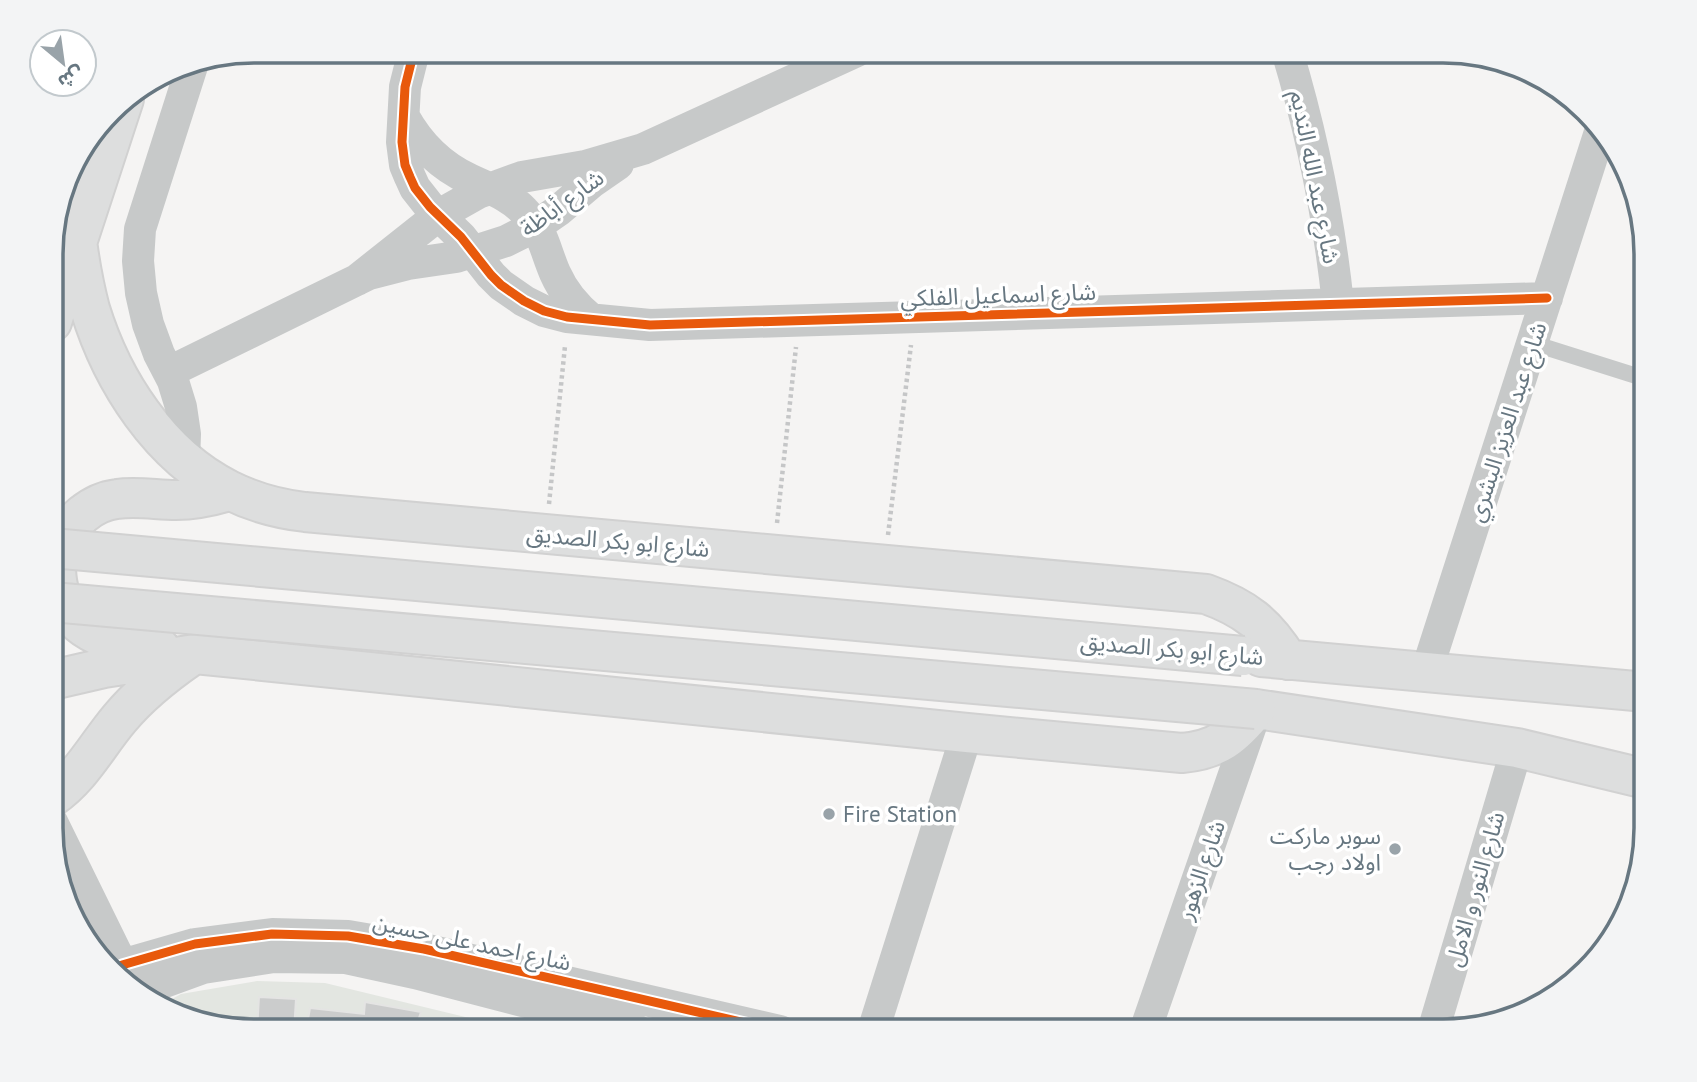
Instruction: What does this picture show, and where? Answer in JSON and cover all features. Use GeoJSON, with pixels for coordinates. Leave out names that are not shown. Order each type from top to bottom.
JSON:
{"type":"FeatureCollection","features":[{"type":"Feature","properties":{"kind":"main road"},"geometry":{"type":"LineString","coordinates":[[63,287],[116,122]]}},
{"type":"Feature","properties":{"kind":"main road","name":"شارع ابو بكر الصديق"},"geometry":{"type":"LineString","coordinates":[[77,241],[90,309],[115,369],[136,405],[184,461],[229,491],[258,502],[290,510],[1206,594],[1226,601],[1255,619],[1277,642],[1288,660]]}},
{"type":"Feature","properties":{"kind":"main road"},"geometry":{"type":"LineString","coordinates":[[63,538],[79,517],[89,509],[114,499],[192,499],[229,491]]}},
{"type":"Feature","properties":{"kind":"main road","name":"شارع ابو بكر الصديق"},"geometry":{"type":"LineString","coordinates":[[63,549],[1634,691]]}},
{"type":"Feature","properties":{"kind":"main road"},"geometry":{"type":"LineString","coordinates":[[63,599],[70,613],[88,631],[113,641],[195,654],[1182,753],[1211,748],[1227,740],[1256,709]]}},
{"type":"Feature","properties":{"kind":"main road"},"geometry":{"type":"LineString","coordinates":[[63,603],[1256,709],[1517,748],[1634,776]]}},
{"type":"Feature","properties":{"kind":"main road"},"geometry":{"type":"LineString","coordinates":[[63,677],[104,668],[195,654]]}},
{"type":"Feature","properties":{"kind":"main road"},"geometry":{"type":"LineString","coordinates":[[63,788],[73,780],[132,704],[162,677],[195,654]]}},
{"type":"Feature","properties":{"kind":"street","name":"شارع اسماعيل الفلكي"},"geometry":{"type":"LineString","coordinates":[[411,63],[405,87],[402,142],[405,165],[410,177],[422,198],[461,237],[491,275],[512,294],[544,311],[579,318],[650,325],[1547,298]]}},
{"type":"Feature","properties":{"kind":"street","name":"شارع أباظة"},"geometry":{"type":"LineString","coordinates":[[169,372],[357,280],[395,267],[439,261],[506,242],[536,226],[604,173],[643,149],[831,63]]}},
{"type":"Feature","properties":{"kind":"street","name":"شارع عبد الله النديم"},"geometry":{"type":"LineString","coordinates":[[1290,63],[1315,156],[1329,230],[1338,304]]}},
{"type":"Feature","properties":{"kind":"street"},"geometry":{"type":"LineString","coordinates":[[184,461],[183,416],[176,389],[151,334],[142,303],[138,272],[140,229],[189,75]]}},
{"type":"Feature","properties":{"kind":"street"},"geometry":{"type":"LineString","coordinates":[[404,117],[418,139],[445,165],[516,203],[542,236],[559,282],[573,302],[579,318]]}},
{"type":"Feature","properties":{"kind":"street","name":"شارع عبد العزيز البشري"},"geometry":{"type":"LineString","coordinates":[[1426,673],[1597,142]]}},
{"type":"Feature","properties":{"kind":"street","name":"شارع أباظة"},"geometry":{"type":"LineString","coordinates":[[357,280],[439,215],[464,200],[522,177],[585,166],[643,149]]}},
{"type":"Feature","properties":{"kind":"street","name":"شارع الزهور"},"geometry":{"type":"LineString","coordinates":[[1149,1019],[1256,709]]}},
{"type":"Feature","properties":{"kind":"street"},"geometry":{"type":"LineString","coordinates":[[877,1019],[967,733]]}},
{"type":"Feature","properties":{"kind":"street","name":"شارع النور و الامل"},"geometry":{"type":"LineString","coordinates":[[1437,1019],[1517,748]]}},
{"type":"Feature","properties":{"kind":"street"},"geometry":{"type":"LineString","coordinates":[[65,848],[120,964]]}},
{"type":"Feature","properties":{"kind":"street","name":"شارع احمد على حسين"},"geometry":{"type":"LineString","coordinates":[[134,975],[195,944],[271,934],[348,936],[424,949],[728,1019]]}},
{"type":"Feature","properties":{"kind":"street","name":"شارع احمد على حسين"},"geometry":{"type":"LineString","coordinates":[[136,978],[274,957],[345,958],[415,973],[592,1019]]}},
{"type":"Feature","properties":{"kind":"lane"},"geometry":{"type":"LineString","coordinates":[[1532,344],[1634,375]]}},
{"type":"Feature","properties":{"kind":"path"},"geometry":{"type":"LineString","coordinates":[[884,565],[914,317]]}},
{"type":"Feature","properties":{"kind":"path"},"geometry":{"type":"LineString","coordinates":[[547,534],[579,318]]}},
{"type":"Feature","properties":{"kind":"path"},"geometry":{"type":"LineString","coordinates":[[774,555],[799,320]]}},
{"type":"Feature","properties":{"kind":"shaded area"},"geometry":{"type":"Polygon","coordinates":[[[257,981],[325,983],[474,1019],[229,1017],[205,1012],[171,1000],[181,994],[257,981]]]}},
{"type":"Feature","properties":{"kind":"building"},"geometry":{"type":"Polygon","coordinates":[[[259,997],[296,999],[295,1019],[258,1019],[259,997]]]}},
{"type":"Feature","properties":{"kind":"building"},"geometry":{"type":"Polygon","coordinates":[[[365,1002],[421,1012],[419,1018],[426,1019],[308,1019],[310,1008],[364,1014],[365,1002]]]}},
{"type":"Feature","properties":{"kind":"cycle path"},"geometry":{"type":"LineString","coordinates":[[411,63],[405,87],[402,142],[405,165],[415,188],[501,285],[544,311],[567,317],[650,325],[1547,298]]}},
{"type":"Feature","properties":{"kind":"cycle path"},"geometry":{"type":"LineString","coordinates":[[122,965],[195,944],[272,934],[348,936],[424,949],[728,1019]]}},
{"type":"Feature","properties":{"kind":"place","name":"Fire Station"},"geometry":{"type":"Point","coordinates":[829,814]}},
{"type":"Feature","properties":{"kind":"place","name":"سوبر ماركت اولاد رجب"},"geometry":{"type":"Point","coordinates":[1395,849]}}]}
